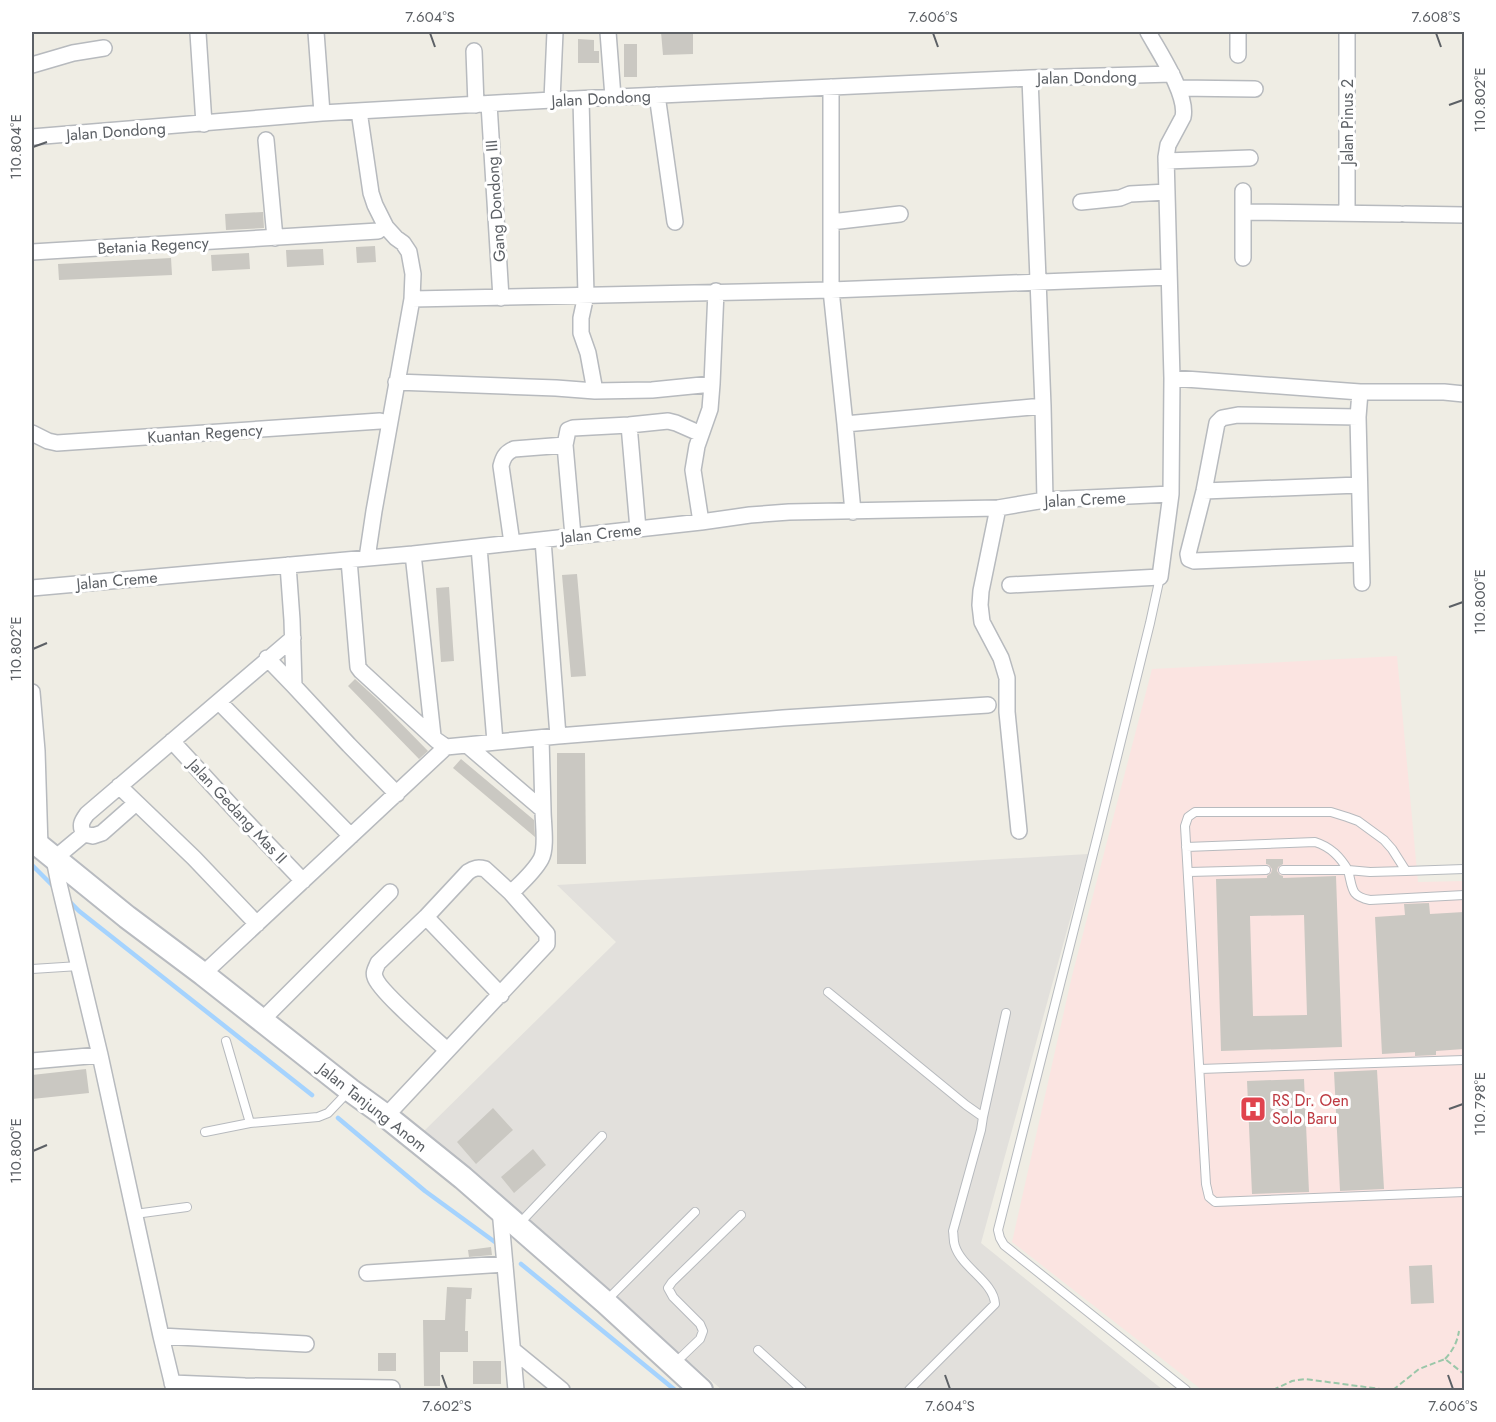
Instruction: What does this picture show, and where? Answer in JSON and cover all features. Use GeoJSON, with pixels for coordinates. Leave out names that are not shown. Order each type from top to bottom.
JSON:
{"type":"FeatureCollection","features":[{"type":"Feature","properties":{"kind":"main road","name":"Jalan Tanjung Anom"},"geometry":{"type":"LineString","coordinates":[[38,845],[127,917],[386,1116],[500,1209],[701,1390]]}},
{"type":"Feature","properties":{"kind":"street"},"geometry":{"type":"LineString","coordinates":[[316,32],[322,113]]}},
{"type":"Feature","properties":{"kind":"street"},"geometry":{"type":"LineString","coordinates":[[552,100],[557,32]]}},
{"type":"Feature","properties":{"kind":"street"},"geometry":{"type":"LineString","coordinates":[[608,32],[613,97]]}},
{"type":"Feature","properties":{"kind":"street"},"geometry":{"type":"LineString","coordinates":[[1010,585],[1160,577],[1171,494],[1172,378],[1166,161],[1168,145],[1184,112],[1184,106],[1175,81],[1149,32]]}},
{"type":"Feature","properties":{"kind":"street"},"geometry":{"type":"LineString","coordinates":[[1238,32],[1238,55]]}},
{"type":"Feature","properties":{"kind":"street","name":"Jalan Pinus 2"},"geometry":{"type":"LineString","coordinates":[[1347,32],[1347,213]]}},
{"type":"Feature","properties":{"kind":"street"},"geometry":{"type":"LineString","coordinates":[[198,33],[204,124]]}},
{"type":"Feature","properties":{"kind":"street"},"geometry":{"type":"LineString","coordinates":[[32,65],[73,53],[104,48]]}},
{"type":"Feature","properties":{"kind":"street","name":"Gang Dondong III"},"geometry":{"type":"LineString","coordinates":[[474,51],[482,104],[501,298]]}},
{"type":"Feature","properties":{"kind":"street"},"geometry":{"type":"LineString","coordinates":[[1030,78],[1045,500]]}},
{"type":"Feature","properties":{"kind":"street","name":"Jalan Dondong"},"geometry":{"type":"LineString","coordinates":[[32,137],[322,113],[1030,78],[1175,81],[1255,89]]}},
{"type":"Feature","properties":{"kind":"street"},"geometry":{"type":"LineString","coordinates":[[831,87],[831,290],[853,512]]}},
{"type":"Feature","properties":{"kind":"street"},"geometry":{"type":"LineString","coordinates":[[657,95],[675,222]]}},
{"type":"Feature","properties":{"kind":"street"},"geometry":{"type":"LineString","coordinates":[[581,99],[586,295],[581,318],[581,333],[588,353],[595,391]]}},
{"type":"Feature","properties":{"kind":"street"},"geometry":{"type":"LineString","coordinates":[[359,111],[371,193],[386,227],[409,252],[413,274],[412,299],[367,558]]}},
{"type":"Feature","properties":{"kind":"street"},"geometry":{"type":"LineString","coordinates":[[266,140],[275,238]]}},
{"type":"Feature","properties":{"kind":"street"},"geometry":{"type":"LineString","coordinates":[[1166,161],[1250,158]]}},
{"type":"Feature","properties":{"kind":"street"},"geometry":{"type":"LineString","coordinates":[[1243,191],[1243,258]]}},
{"type":"Feature","properties":{"kind":"street"},"geometry":{"type":"LineString","coordinates":[[1081,202],[1120,198],[1130,194],[1167,192]]}},
{"type":"Feature","properties":{"kind":"street"},"geometry":{"type":"LineString","coordinates":[[1244,212],[1464,215]]}},
{"type":"Feature","properties":{"kind":"street"},"geometry":{"type":"LineString","coordinates":[[831,222],[900,214]]}},
{"type":"Feature","properties":{"kind":"street","name":"Betania Regency"},"geometry":{"type":"LineString","coordinates":[[32,252],[378,231]]}},
{"type":"Feature","properties":{"kind":"street"},"geometry":{"type":"LineString","coordinates":[[412,299],[831,290],[1169,277]]}},
{"type":"Feature","properties":{"kind":"street"},"geometry":{"type":"LineString","coordinates":[[701,522],[693,470],[700,434],[710,409],[716,291]]}},
{"type":"Feature","properties":{"kind":"street"},"geometry":{"type":"LineString","coordinates":[[1172,378],[1360,392],[1464,394]]}},
{"type":"Feature","properties":{"kind":"street"},"geometry":{"type":"LineString","coordinates":[[396,382],[595,391],[652,390],[712,384]]}},
{"type":"Feature","properties":{"kind":"street"},"geometry":{"type":"LineString","coordinates":[[1360,392],[1358,417],[1362,583]]}},
{"type":"Feature","properties":{"kind":"street"},"geometry":{"type":"LineString","coordinates":[[846,424],[1043,406]]}},
{"type":"Feature","properties":{"kind":"street"},"geometry":{"type":"LineString","coordinates":[[1358,417],[1238,415],[1222,418],[1217,423],[1204,491],[1188,554],[1191,561],[1361,554]]}},
{"type":"Feature","properties":{"kind":"street","name":"Kuantan Regency"},"geometry":{"type":"LineString","coordinates":[[32,434],[48,441],[66,443],[380,421]]}},
{"type":"Feature","properties":{"kind":"street"},"geometry":{"type":"LineString","coordinates":[[573,536],[566,446],[566,434],[570,428],[668,421],[700,434]]}},
{"type":"Feature","properties":{"kind":"street"},"geometry":{"type":"LineString","coordinates":[[629,425],[638,529]]}},
{"type":"Feature","properties":{"kind":"street"},"geometry":{"type":"LineString","coordinates":[[512,543],[501,466],[504,458],[513,449],[566,446]]}},
{"type":"Feature","properties":{"kind":"street"},"geometry":{"type":"LineString","coordinates":[[1204,491],[1359,485]]}},
{"type":"Feature","properties":{"kind":"street","name":"Jalan Creme"},"geometry":{"type":"LineString","coordinates":[[32,588],[412,554],[750,515],[789,512],[998,508],[1045,500],[1171,494]]}},
{"type":"Feature","properties":{"kind":"street"},"geometry":{"type":"LineString","coordinates":[[998,508],[980,605],[982,622],[1001,658],[1007,678],[1007,712],[1019,831]]}},
{"type":"Feature","properties":{"kind":"street"},"geometry":{"type":"LineString","coordinates":[[543,540],[558,736]]}},
{"type":"Feature","properties":{"kind":"street"},"geometry":{"type":"LineString","coordinates":[[479,547],[495,742]]}},
{"type":"Feature","properties":{"kind":"street"},"geometry":{"type":"LineString","coordinates":[[412,554],[433,736]]}},
{"type":"Feature","properties":{"kind":"street"},"geometry":{"type":"LineString","coordinates":[[350,560],[358,667],[446,747]]}},
{"type":"Feature","properties":{"kind":"street"},"geometry":{"type":"LineString","coordinates":[[288,565],[294,686]]}},
{"type":"Feature","properties":{"kind":"street"},"geometry":{"type":"LineString","coordinates":[[84,834],[81,827],[82,820],[267,658],[293,638]]}},
{"type":"Feature","properties":{"kind":"street"},"geometry":{"type":"LineString","coordinates":[[267,658],[397,794]]}},
{"type":"Feature","properties":{"kind":"street"},"geometry":{"type":"LineString","coordinates":[[32,692],[37,751],[38,845],[59,884],[100,1055],[173,1387],[392,1388]]}},
{"type":"Feature","properties":{"kind":"street"},"geometry":{"type":"LineString","coordinates":[[219,702],[351,836]]}},
{"type":"Feature","properties":{"kind":"street"},"geometry":{"type":"LineString","coordinates":[[204,974],[446,747],[783,718],[988,705]]}},
{"type":"Feature","properties":{"kind":"street"},"geometry":{"type":"LineString","coordinates":[[511,893],[542,858],[541,738]]}},
{"type":"Feature","properties":{"kind":"street","name":"Jalan Gedang Mas II"},"geometry":{"type":"LineString","coordinates":[[172,741],[303,881]]}},
{"type":"Feature","properties":{"kind":"street"},"geometry":{"type":"LineString","coordinates":[[467,745],[543,810]]}},
{"type":"Feature","properties":{"kind":"street"},"geometry":{"type":"LineString","coordinates":[[119,786],[194,858],[257,924]]}},
{"type":"Feature","properties":{"kind":"street"},"geometry":{"type":"LineString","coordinates":[[38,845],[84,834],[93,836],[102,833],[136,803]]}},
{"type":"Feature","properties":{"kind":"street"},"geometry":{"type":"LineString","coordinates":[[386,1116],[547,944],[547,934],[511,893],[480,868],[474,868],[468,872],[378,963],[375,969],[374,975],[378,983],[447,1050]]}},
{"type":"Feature","properties":{"kind":"street"},"geometry":{"type":"LineString","coordinates":[[262,1020],[390,892]]}},
{"type":"Feature","properties":{"kind":"street"},"geometry":{"type":"LineString","coordinates":[[426,917],[501,995]]}},
{"type":"Feature","properties":{"kind":"street"},"geometry":{"type":"LineString","coordinates":[[32,1061],[100,1055]]}},
{"type":"Feature","properties":{"kind":"street"},"geometry":{"type":"LineString","coordinates":[[500,1209],[516,1390]]}},
{"type":"Feature","properties":{"kind":"street"},"geometry":{"type":"LineString","coordinates":[[367,1273],[505,1264]]}},
{"type":"Feature","properties":{"kind":"street"},"geometry":{"type":"LineString","coordinates":[[161,1336],[306,1344]]}},
{"type":"Feature","properties":{"kind":"street"},"geometry":{"type":"LineString","coordinates":[[513,1350],[562,1390]]}},
{"type":"Feature","properties":{"kind":"lane"},"geometry":{"type":"LineString","coordinates":[[1160,577],[998,1230],[1004,1245],[1186,1390]]}},
{"type":"Feature","properties":{"kind":"lane"},"geometry":{"type":"LineString","coordinates":[[1406,871],[1392,849],[1383,840],[1358,821],[1330,812],[1195,812],[1188,817],[1185,826],[1186,847],[1206,1184],[1209,1197],[1215,1202],[1464,1192]]}},
{"type":"Feature","properties":{"kind":"lane"},"geometry":{"type":"LineString","coordinates":[[1186,847],[1315,842],[1333,850],[1342,860],[1348,870],[1354,893],[1358,897],[1370,900],[1464,895]]}},
{"type":"Feature","properties":{"kind":"lane"},"geometry":{"type":"LineString","coordinates":[[1283,870],[1370,872],[1464,869]]}},
{"type":"Feature","properties":{"kind":"lane"},"geometry":{"type":"LineString","coordinates":[[1189,872],[1266,870]]}},
{"type":"Feature","properties":{"kind":"lane"},"geometry":{"type":"LineString","coordinates":[[32,969],[79,966]]}},
{"type":"Feature","properties":{"kind":"lane"},"geometry":{"type":"LineString","coordinates":[[828,992],[983,1117]]}},
{"type":"Feature","properties":{"kind":"lane"},"geometry":{"type":"LineString","coordinates":[[909,1390],[995,1304],[992,1291],[965,1263],[955,1246],[953,1231],[981,1130],[1006,1013]]}},
{"type":"Feature","properties":{"kind":"lane"},"geometry":{"type":"LineString","coordinates":[[226,1041],[249,1123]]}},
{"type":"Feature","properties":{"kind":"lane"},"geometry":{"type":"LineString","coordinates":[[1200,1069],[1464,1060]]}},
{"type":"Feature","properties":{"kind":"lane"},"geometry":{"type":"LineString","coordinates":[[205,1131],[249,1123],[318,1117],[328,1113],[350,1090]]}},
{"type":"Feature","properties":{"kind":"lane"},"geometry":{"type":"LineString","coordinates":[[518,1225],[602,1136]]}},
{"type":"Feature","properties":{"kind":"lane"},"geometry":{"type":"LineString","coordinates":[[135,1214],[187,1207]]}},
{"type":"Feature","properties":{"kind":"lane"},"geometry":{"type":"LineString","coordinates":[[605,1302],[695,1212]]}},
{"type":"Feature","properties":{"kind":"lane"},"geometry":{"type":"LineString","coordinates":[[672,1365],[700,1339],[703,1331],[700,1324],[673,1298],[668,1288],[741,1215]]}},
{"type":"Feature","properties":{"kind":"lane"},"geometry":{"type":"LineString","coordinates":[[758,1350],[802,1390]]}},
{"type":"Feature","properties":{"kind":"path"},"geometry":{"type":"LineString","coordinates":[[1393,1390],[1419,1369],[1445,1359],[1457,1341],[1459,1331]]}},
{"type":"Feature","properties":{"kind":"path"},"geometry":{"type":"LineString","coordinates":[[1445,1359],[1464,1374]]}},
{"type":"Feature","properties":{"kind":"path"},"geometry":{"type":"LineString","coordinates":[[1274,1390],[1292,1381],[1305,1379],[1388,1390]]}},
{"type":"Feature","properties":{"kind":"shaded area","name":"RS Dr. Oen Solo Baru"},"geometry":{"type":"Polygon","coordinates":[[[1397,656],[1418,882],[1464,881],[1464,1390],[1202,1390],[1012,1242],[1072,976],[1152,669],[1397,656]]]}},
{"type":"Feature","properties":{"kind":"shaded area"},"geometry":{"type":"Polygon","coordinates":[[[1088,854],[981,1243],[1163,1390],[722,1390],[423,1132],[616,942],[557,885],[1088,854]]]}},
{"type":"Feature","properties":{"kind":"building"},"geometry":{"type":"Polygon","coordinates":[[[661,32],[693,32],[693,54],[663,55],[661,32]]]}},
{"type":"Feature","properties":{"kind":"building"},"geometry":{"type":"Polygon","coordinates":[[[578,39],[594,40],[594,51],[599,51],[599,63],[578,63],[578,39]]]}},
{"type":"Feature","properties":{"kind":"building"},"geometry":{"type":"Polygon","coordinates":[[[624,44],[637,44],[637,77],[624,77],[624,44]]]}},
{"type":"Feature","properties":{"kind":"building"},"geometry":{"type":"Polygon","coordinates":[[[263,212],[264,228],[226,230],[225,214],[263,212]]]}},
{"type":"Feature","properties":{"kind":"building"},"geometry":{"type":"Polygon","coordinates":[[[375,246],[376,262],[357,263],[356,247],[375,246]]]}},
{"type":"Feature","properties":{"kind":"building"},"geometry":{"type":"Polygon","coordinates":[[[323,249],[324,265],[287,267],[286,250],[323,249]]]}},
{"type":"Feature","properties":{"kind":"building"},"geometry":{"type":"Polygon","coordinates":[[[249,253],[250,269],[212,271],[211,255],[249,253]]]}},
{"type":"Feature","properties":{"kind":"building"},"geometry":{"type":"Polygon","coordinates":[[[171,258],[172,275],[59,280],[58,264],[171,258]]]}},
{"type":"Feature","properties":{"kind":"building"},"geometry":{"type":"Polygon","coordinates":[[[577,574],[586,676],[571,677],[562,575],[577,574]]]}},
{"type":"Feature","properties":{"kind":"building"},"geometry":{"type":"Polygon","coordinates":[[[449,587],[454,661],[441,662],[436,588],[449,587]]]}},
{"type":"Feature","properties":{"kind":"building"},"geometry":{"type":"Polygon","coordinates":[[[355,679],[428,751],[419,759],[348,686],[355,679]]]}},
{"type":"Feature","properties":{"kind":"building"},"geometry":{"type":"Polygon","coordinates":[[[557,753],[585,753],[586,864],[557,864],[557,753]]]}},
{"type":"Feature","properties":{"kind":"building"},"geometry":{"type":"Polygon","coordinates":[[[461,759],[534,820],[535,837],[453,768],[461,759]]]}},
{"type":"Feature","properties":{"kind":"building"},"geometry":{"type":"Polygon","coordinates":[[[1266,859],[1283,859],[1283,864],[1278,867],[1277,871],[1283,878],[1336,876],[1342,1047],[1221,1051],[1216,879],[1267,878],[1272,869],[1266,864],[1266,859]],[[1304,915],[1250,916],[1253,1016],[1307,1015],[1304,915]]]}},
{"type":"Feature","properties":{"kind":"building"},"geometry":{"type":"Polygon","coordinates":[[[1429,903],[1430,914],[1464,912],[1464,1049],[1436,1051],[1436,1055],[1415,1056],[1415,1052],[1382,1054],[1375,917],[1405,915],[1404,904],[1429,903]]]}},
{"type":"Feature","properties":{"kind":"building"},"geometry":{"type":"Polygon","coordinates":[[[86,1069],[89,1093],[32,1099],[32,1075],[86,1069]]]}},
{"type":"Feature","properties":{"kind":"building"},"geometry":{"type":"Polygon","coordinates":[[[1377,1070],[1384,1189],[1340,1191],[1334,1072],[1377,1070]]]}},
{"type":"Feature","properties":{"kind":"building"},"geometry":{"type":"Polygon","coordinates":[[[1304,1079],[1309,1192],[1252,1194],[1247,1081],[1304,1079]]]}},
{"type":"Feature","properties":{"kind":"building"},"geometry":{"type":"Polygon","coordinates":[[[493,1108],[513,1130],[476,1164],[457,1142],[493,1108]]]}},
{"type":"Feature","properties":{"kind":"building"},"geometry":{"type":"Polygon","coordinates":[[[533,1149],[546,1165],[514,1193],[501,1177],[533,1149]]]}},
{"type":"Feature","properties":{"kind":"building"},"geometry":{"type":"Polygon","coordinates":[[[491,1247],[492,1255],[469,1257],[468,1250],[491,1247]]]}},
{"type":"Feature","properties":{"kind":"building"},"geometry":{"type":"Polygon","coordinates":[[[1432,1265],[1434,1303],[1411,1304],[1409,1266],[1432,1265]]]}},
{"type":"Feature","properties":{"kind":"building"},"geometry":{"type":"Polygon","coordinates":[[[447,1287],[472,1288],[471,1299],[466,1299],[465,1331],[468,1331],[468,1352],[440,1352],[440,1386],[424,1386],[423,1320],[445,1320],[447,1287]]]}},
{"type":"Feature","properties":{"kind":"building"},"geometry":{"type":"Polygon","coordinates":[[[378,1353],[396,1353],[396,1371],[378,1371],[378,1353]]]}},
{"type":"Feature","properties":{"kind":"building"},"geometry":{"type":"Polygon","coordinates":[[[473,1361],[501,1361],[501,1384],[473,1384],[473,1361]]]}},
{"type":"Feature","properties":{"kind":"waterway"},"geometry":{"type":"LineString","coordinates":[[32,865],[55,888]]}},
{"type":"Feature","properties":{"kind":"waterway"},"geometry":{"type":"LineString","coordinates":[[68,900],[312,1095]]}},
{"type":"Feature","properties":{"kind":"waterway"},"geometry":{"type":"LineString","coordinates":[[338,1118],[425,1191],[499,1245]]}},
{"type":"Feature","properties":{"kind":"waterway"},"geometry":{"type":"LineString","coordinates":[[521,1264],[675,1390]]}},
{"type":"Feature","properties":{"kind":"place","name":"RS Dr. Oen Solo Baru"},"geometry":{"type":"Point","coordinates":[1253,1109]}}]}
